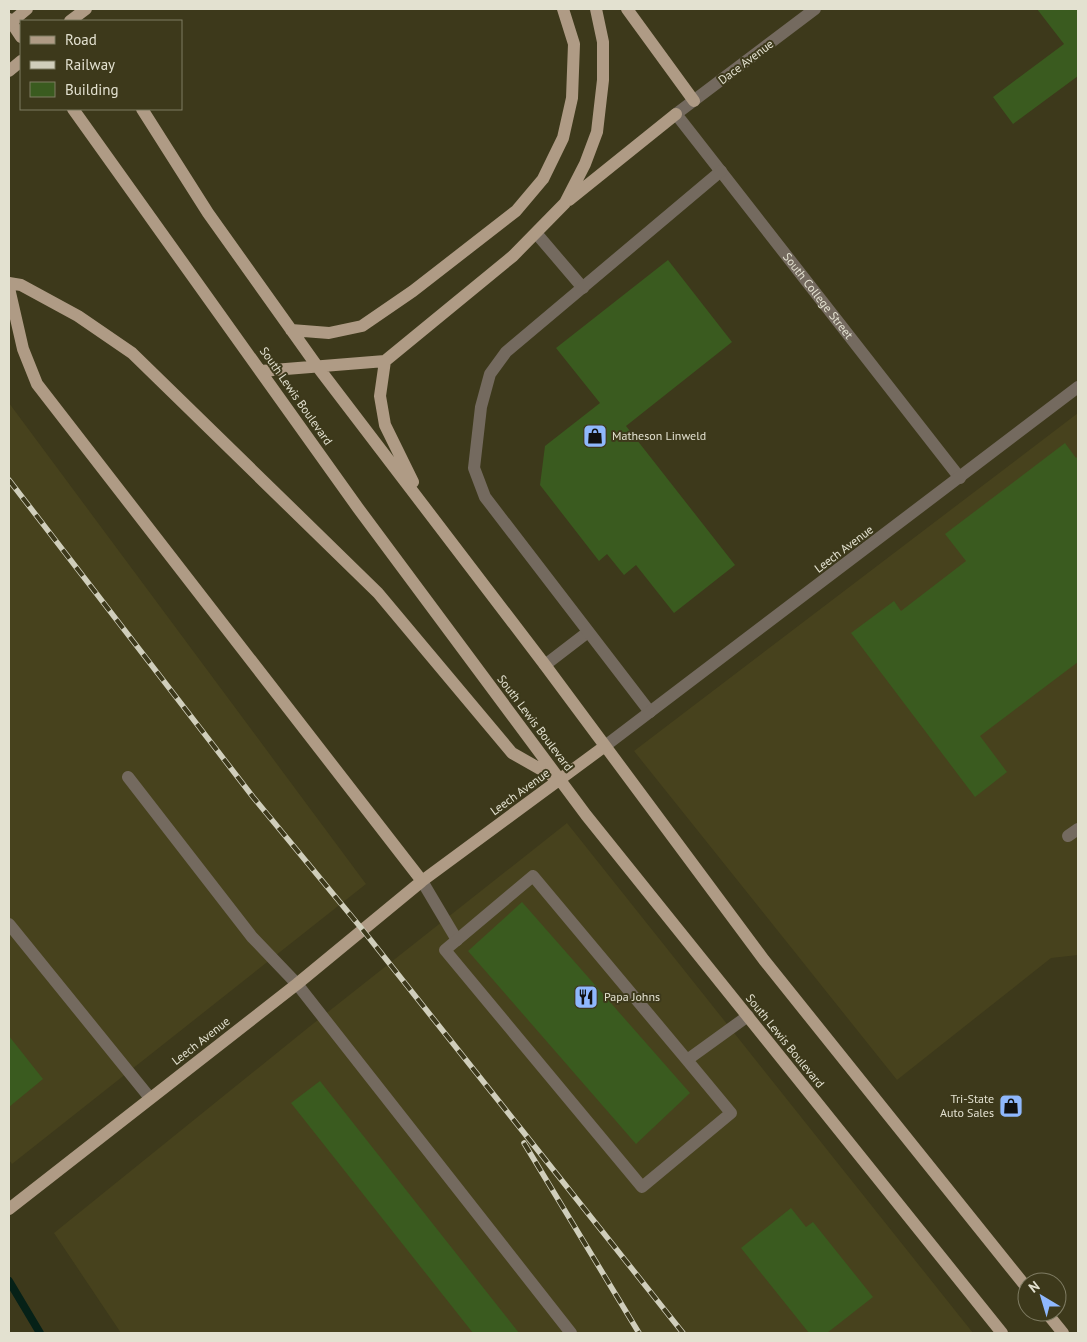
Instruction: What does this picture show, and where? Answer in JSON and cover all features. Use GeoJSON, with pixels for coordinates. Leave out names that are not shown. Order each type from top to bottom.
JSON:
{"type":"FeatureCollection","features":[{"type":"Feature","properties":{"kind":"main road"},"geometry":{"type":"LineString","coordinates":[[9,24],[28,9]]}},
{"type":"Feature","properties":{"kind":"main road"},"geometry":{"type":"LineString","coordinates":[[80,9],[86,20]]}},
{"type":"Feature","properties":{"kind":"main road"},"geometry":{"type":"LineString","coordinates":[[71,20],[86,9]]}},
{"type":"Feature","properties":{"kind":"main road"},"geometry":{"type":"LineString","coordinates":[[291,330],[329,333],[362,326],[412,291],[516,211],[543,179],[563,138],[572,98],[574,44],[563,9]]}},
{"type":"Feature","properties":{"kind":"main road"},"geometry":{"type":"LineString","coordinates":[[565,203],[585,164],[596,132],[603,80],[603,42],[596,9]]}},
{"type":"Feature","properties":{"kind":"main road"},"geometry":{"type":"LineString","coordinates":[[627,9],[694,101]]}},
{"type":"Feature","properties":{"kind":"main road"},"geometry":{"type":"LineString","coordinates":[[9,19],[20,36]]}},
{"type":"Feature","properties":{"kind":"main road"},"geometry":{"type":"LineString","coordinates":[[9,71],[20,62]]}},
{"type":"Feature","properties":{"kind":"main road","name":"South Lewis Boulevard"},"geometry":{"type":"LineString","coordinates":[[74,110],[262,371],[358,508],[560,780],[1002,1333]]}},
{"type":"Feature","properties":{"kind":"main road"},"geometry":{"type":"LineString","coordinates":[[143,110],[208,213],[317,366],[545,665],[764,960],[1017,1276]]}},
{"type":"Feature","properties":{"kind":"main road"},"geometry":{"type":"LineString","coordinates":[[262,371],[385,362],[513,256],[565,203],[676,114]]}},
{"type":"Feature","properties":{"kind":"main road"},"geometry":{"type":"LineString","coordinates":[[9,283],[21,286],[78,316],[132,354],[378,593],[512,753],[560,780]]}},
{"type":"Feature","properties":{"kind":"main road"},"geometry":{"type":"LineString","coordinates":[[9,288],[23,349],[37,384],[422,881]]}},
{"type":"Feature","properties":{"kind":"main road"},"geometry":{"type":"LineString","coordinates":[[385,362],[380,396],[385,424],[424,507]]}},
{"type":"Feature","properties":{"kind":"main road","name":"Leech Avenue"},"geometry":{"type":"LineString","coordinates":[[9,1209],[297,984],[422,881],[605,746]]}},
{"type":"Feature","properties":{"kind":"main road"},"geometry":{"type":"LineString","coordinates":[[1054,1322],[1063,1333]]}},
{"type":"Feature","properties":{"kind":"street","name":"Dace Avenue"},"geometry":{"type":"LineString","coordinates":[[676,114],[815,9]]}},
{"type":"Feature","properties":{"kind":"street","name":"South College Street"},"geometry":{"type":"LineString","coordinates":[[676,114],[960,478]]}},
{"type":"Feature","properties":{"kind":"street"},"geometry":{"type":"LineString","coordinates":[[650,712],[485,497],[474,468],[481,407],[490,374],[506,352],[721,171]]}},
{"type":"Feature","properties":{"kind":"street"},"geometry":{"type":"LineString","coordinates":[[536,233],[583,288]]}},
{"type":"Feature","properties":{"kind":"street","name":"Leech Avenue"},"geometry":{"type":"LineString","coordinates":[[605,746],[1078,387]]}},
{"type":"Feature","properties":{"kind":"street"},"geometry":{"type":"LineString","coordinates":[[545,665],[588,632]]}},
{"type":"Feature","properties":{"kind":"street"},"geometry":{"type":"LineString","coordinates":[[128,778],[252,937],[297,984],[571,1333]]}},
{"type":"Feature","properties":{"kind":"street"},"geometry":{"type":"LineString","coordinates":[[533,876],[687,1060],[730,1113],[642,1187],[445,950],[533,876]]}},
{"type":"Feature","properties":{"kind":"street"},"geometry":{"type":"LineString","coordinates":[[422,881],[457,940]]}},
{"type":"Feature","properties":{"kind":"street"},"geometry":{"type":"LineString","coordinates":[[9,924],[150,1098]]}},
{"type":"Feature","properties":{"kind":"street"},"geometry":{"type":"LineString","coordinates":[[687,1060],[748,1016]]}},
{"type":"Feature","properties":{"kind":"shaded area"},"geometry":{"type":"Polygon","coordinates":[[[9,403],[366,884],[12,1164],[9,1160],[9,403]]]}},
{"type":"Feature","properties":{"kind":"shaded area"},"geometry":{"type":"Polygon","coordinates":[[[1078,413],[1078,955],[1051,958],[897,1080],[634,751],[1078,413]]]}},
{"type":"Feature","properties":{"kind":"shaded area"},"geometry":{"type":"Polygon","coordinates":[[[567,823],[973,1333],[121,1333],[54,1233],[309,1027],[567,823]]]}},
{"type":"Feature","properties":{"kind":"building"},"geometry":{"type":"Polygon","coordinates":[[[1037,9],[1078,9],[1078,76],[1013,124],[993,97],[1064,44],[1037,9]]]}},
{"type":"Feature","properties":{"kind":"building","name":"Matheson Linweld"},"geometry":{"type":"Polygon","coordinates":[[[668,260],[732,342],[626,426],[735,565],[674,613],[636,565],[624,575],[607,554],[599,561],[540,485],[545,446],[600,403],[556,348],[668,260]]]}},
{"type":"Feature","properties":{"kind":"building"},"geometry":{"type":"Polygon","coordinates":[[[1065,443],[1076,458],[1078,456],[1078,662],[980,736],[1007,772],[975,797],[851,633],[894,601],[901,611],[966,561],[945,534],[1065,443]]]}},
{"type":"Feature","properties":{"kind":"building"},"geometry":{"type":"Polygon","coordinates":[[[522,902],[690,1093],[636,1144],[468,951],[522,902]]]}},
{"type":"Feature","properties":{"kind":"building"},"geometry":{"type":"Polygon","coordinates":[[[9,1036],[43,1079],[9,1107],[9,1036]]]}},
{"type":"Feature","properties":{"kind":"building"},"geometry":{"type":"Polygon","coordinates":[[[320,1081],[519,1333],[473,1333],[291,1103],[320,1081]]]}},
{"type":"Feature","properties":{"kind":"building"},"geometry":{"type":"Polygon","coordinates":[[[791,1208],[806,1227],[813,1222],[873,1297],[827,1333],[809,1333],[741,1248],[791,1208]]]}},
{"type":"Feature","properties":{"kind":"waterway"},"geometry":{"type":"LineString","coordinates":[[9,1281],[40,1333]]}},
{"type":"Feature","properties":{"kind":"railway"},"geometry":{"type":"LineString","coordinates":[[9,480],[253,797],[362,929],[683,1333]]}},
{"type":"Feature","properties":{"kind":"railway"},"geometry":{"type":"LineString","coordinates":[[524,1143],[639,1333]]}},
{"type":"Feature","properties":{"kind":"place","name":"Matheson Linweld"},"geometry":{"type":"Point","coordinates":[595,436]}},
{"type":"Feature","properties":{"kind":"place","name":"Papa Johns"},"geometry":{"type":"Point","coordinates":[586,997]}},
{"type":"Feature","properties":{"kind":"place","name":"Tri-State Auto Sales"},"geometry":{"type":"Point","coordinates":[1011,1106]}}]}
